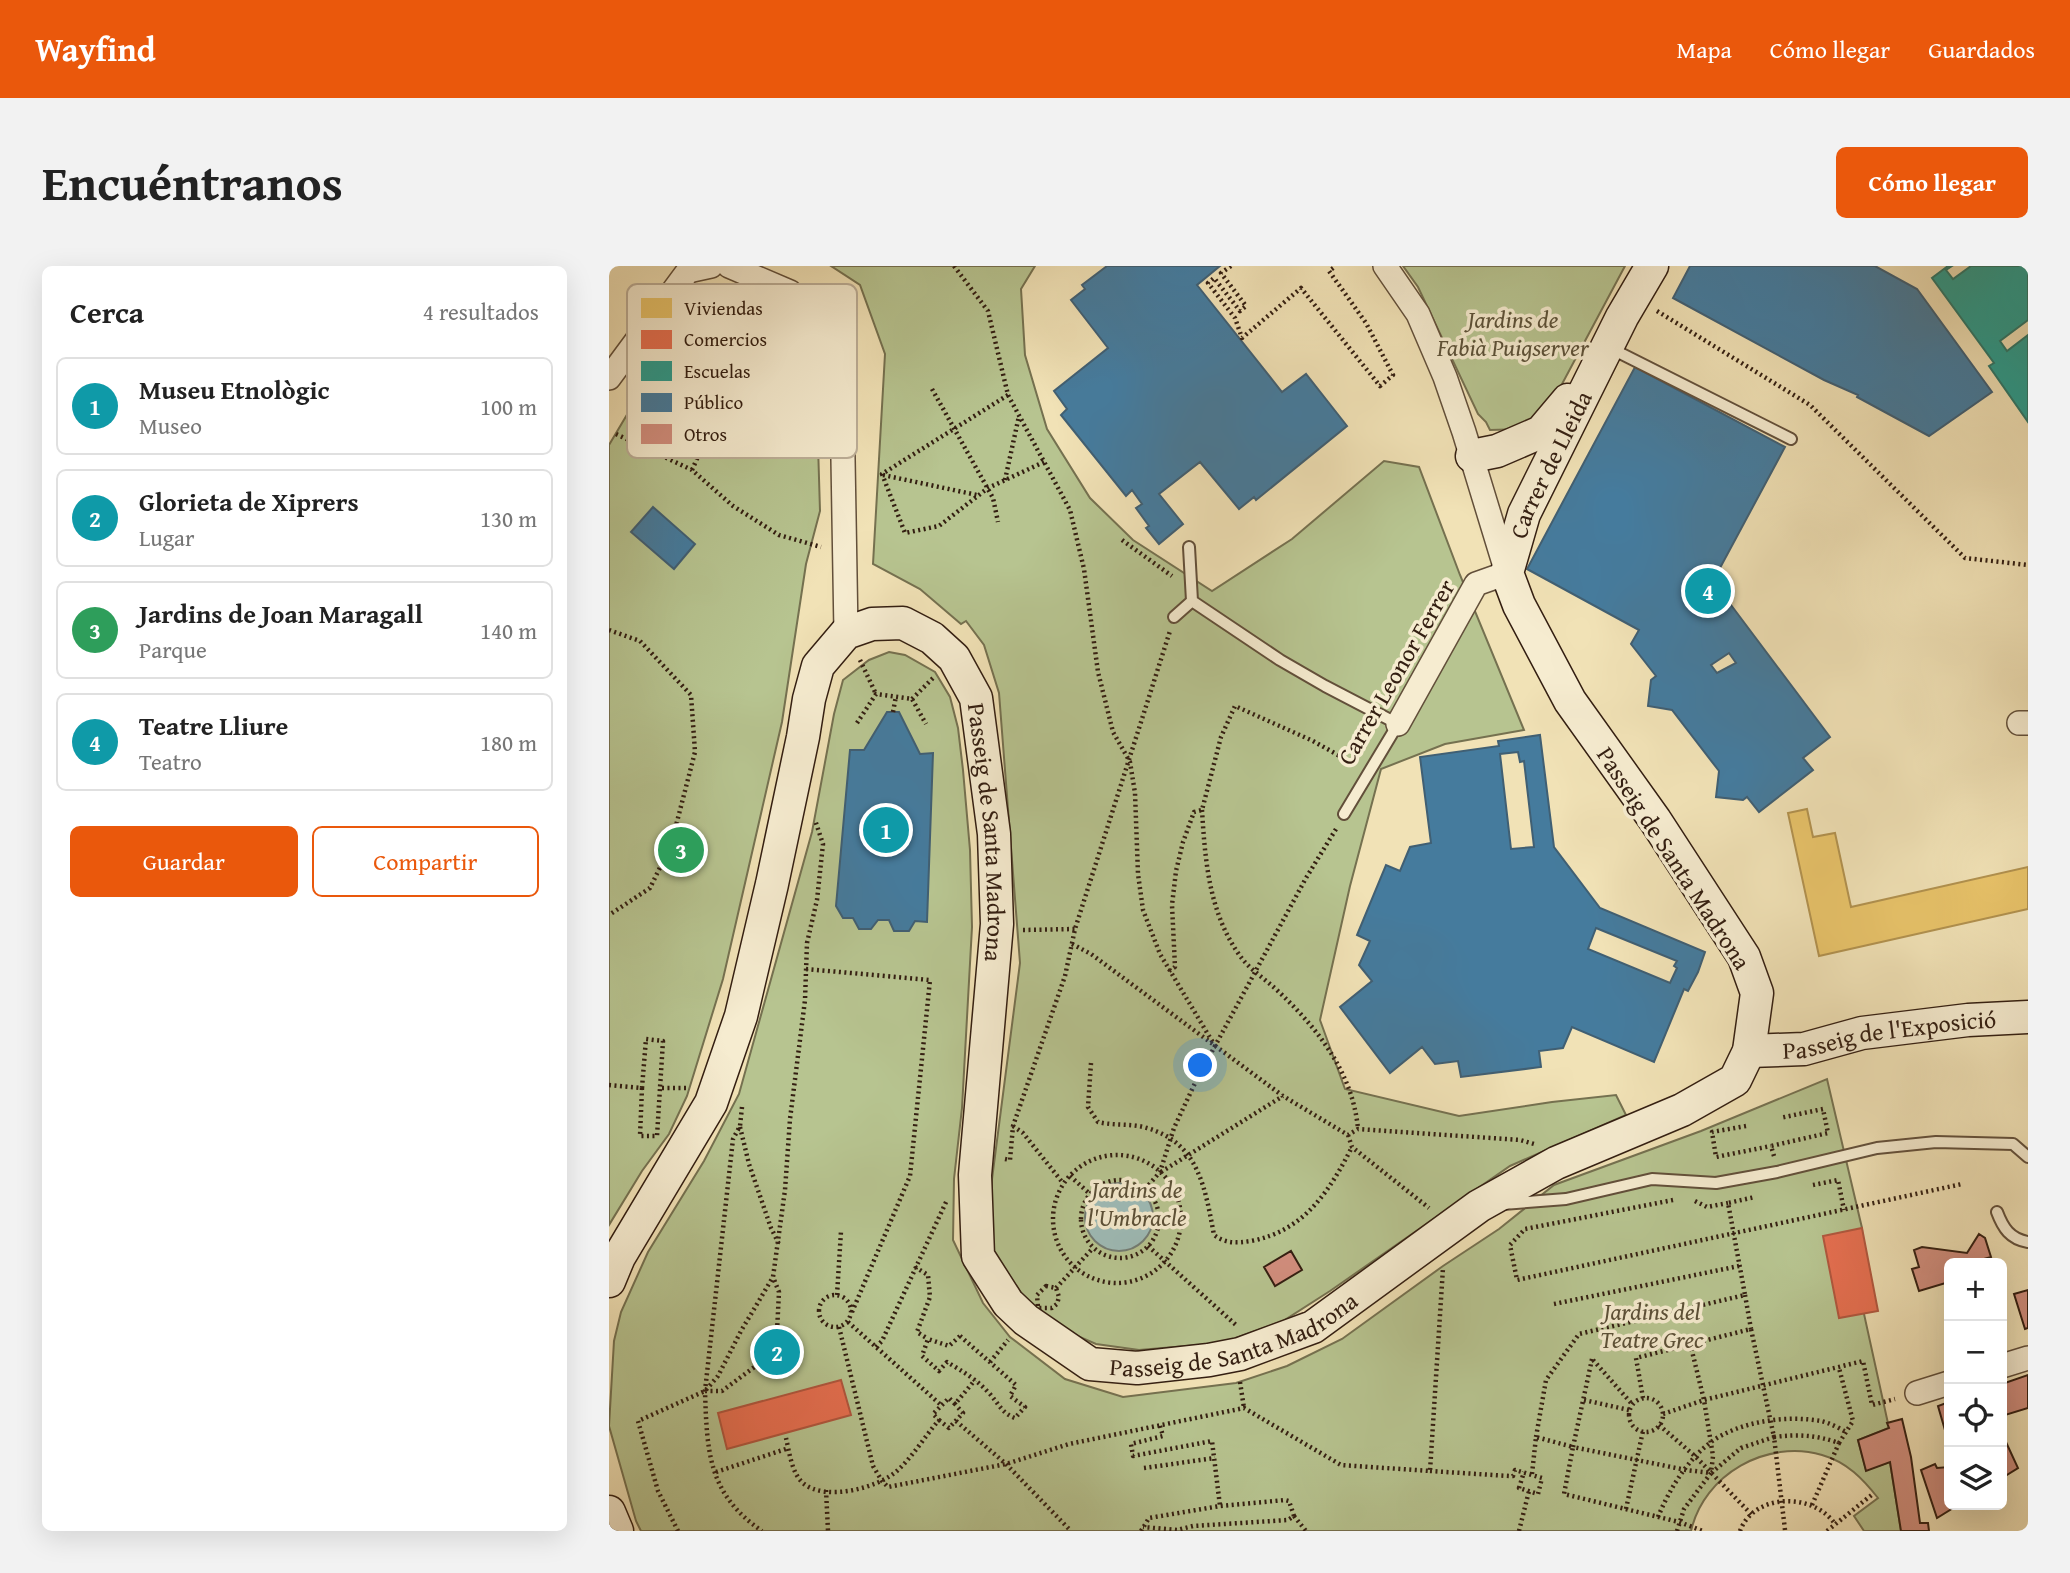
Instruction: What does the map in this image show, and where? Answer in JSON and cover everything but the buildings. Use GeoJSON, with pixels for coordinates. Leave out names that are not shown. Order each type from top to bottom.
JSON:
{"type":"FeatureCollection","features":[{"type":"Feature","properties":{"kind":"street"},"geometry":{"type":"LineString","coordinates":[[678,284],[688,271],[711,266]]}},
{"type":"Feature","properties":{"kind":"street"},"geometry":{"type":"LineString","coordinates":[[729,266],[771,284]]}},
{"type":"Feature","properties":{"kind":"street","name":"Passeig de Santa Madrona"},"geometry":{"type":"LineString","coordinates":[[852,645],[872,624],[903,623],[932,638],[954,658],[976,698],[994,834],[997,924],[975,1175],[978,1256],[1008,1303],[1026,1320],[1090,1364],[1137,1368],[1209,1360],[1240,1354],[1313,1327],[1479,1206],[1556,1163],[1682,1110],[1735,1080],[1749,1051],[1757,993],[1744,957],[1655,820],[1570,701],[1519,605],[1444,377],[1418,314],[1385,266]]}},
{"type":"Feature","properties":{"kind":"street","name":"Carrer de Lleida"},"geometry":{"type":"LineString","coordinates":[[1507,573],[1524,514],[1604,354],[1652,266]]}},
{"type":"Feature","properties":{"kind":"street"},"geometry":{"type":"LineString","coordinates":[[609,378],[627,354]]}},
{"type":"Feature","properties":{"kind":"street","name":"Carrer de Lleida"},"geometry":{"type":"LineString","coordinates":[[1472,456],[1497,451],[1541,432],[1604,354]]}},
{"type":"Feature","properties":{"kind":"street"},"geometry":{"type":"LineString","coordinates":[[609,1281],[619,1257],[711,1103],[741,1016],[818,666],[852,645],[844,458]]}},
{"type":"Feature","properties":{"kind":"street","name":"Carrer Leonor Ferrer"},"geometry":{"type":"LineString","coordinates":[[1398,724],[1476,584],[1507,573]]}},
{"type":"Feature","properties":{"kind":"street","name":"Passeig de l'Exposició"},"geometry":{"type":"LineString","coordinates":[[1749,1051],[1804,1049],[1862,1033],[1968,1020],[2028,1017]]}},
{"type":"Feature","properties":{"kind":"street"},"geometry":{"type":"LineString","coordinates":[[2007,1364],[2028,1358]]}},
{"type":"Feature","properties":{"kind":"street"},"geometry":{"type":"LineString","coordinates":[[1917,1393],[1946,1384]]}},
{"type":"Feature","properties":{"kind":"street"},"geometry":{"type":"LineString","coordinates":[[609,1512],[617,1531]]}},
{"type":"Feature","properties":{"kind":"lane"},"geometry":{"type":"LineString","coordinates":[[1604,354],[1791,439]]}},
{"type":"Feature","properties":{"kind":"lane"},"geometry":{"type":"LineString","coordinates":[[1189,547],[1192,601]]}},
{"type":"Feature","properties":{"kind":"lane"},"geometry":{"type":"LineString","coordinates":[[1174,617],[1192,601]]}},
{"type":"Feature","properties":{"kind":"lane"},"geometry":{"type":"LineString","coordinates":[[1192,601],[1280,660],[1398,724]]}},
{"type":"Feature","properties":{"kind":"lane","name":"Carrer Leonor Ferrer"},"geometry":{"type":"LineString","coordinates":[[1345,814],[1398,724]]}},
{"type":"Feature","properties":{"kind":"lane"},"geometry":{"type":"LineString","coordinates":[[1479,1206],[1566,1199],[1652,1180],[1716,1183],[1777,1172],[1877,1148],[1936,1142],[2013,1144],[2028,1157]]}},
{"type":"Feature","properties":{"kind":"lane"},"geometry":{"type":"LineString","coordinates":[[1997,1212],[2001,1225],[2011,1236],[2028,1242]]}},
{"type":"Feature","properties":{"kind":"path"},"geometry":{"type":"LineString","coordinates":[[954,266],[988,311],[1008,396],[1070,510],[1084,569],[1098,672],[1113,733],[1130,762],[1135,793],[1138,874],[1143,910],[1151,937],[1215,1046]]}},
{"type":"Feature","properties":{"kind":"path"},"geometry":{"type":"LineString","coordinates":[[1231,266],[1221,274],[1246,306],[1240,311],[1214,278],[1208,283],[1235,318],[1242,338],[1301,288],[1380,386],[1393,375],[1366,323],[1328,269],[1336,266]]}},
{"type":"Feature","properties":{"kind":"path"},"geometry":{"type":"LineString","coordinates":[[1650,307],[1810,405],[1965,558],[2028,565]]}},
{"type":"Feature","properties":{"kind":"path"},"geometry":{"type":"LineString","coordinates":[[932,389],[993,498],[998,522]]}},
{"type":"Feature","properties":{"kind":"path"},"geometry":{"type":"LineString","coordinates":[[883,474],[1008,396]]}},
{"type":"Feature","properties":{"kind":"path"},"geometry":{"type":"LineString","coordinates":[[1005,480],[1020,415]]}},
{"type":"Feature","properties":{"kind":"path"},"geometry":{"type":"LineString","coordinates":[[616,434],[627,439]]}},
{"type":"Feature","properties":{"kind":"path"},"geometry":{"type":"LineString","coordinates":[[667,458],[692,470],[733,506],[779,535],[825,548]]}},
{"type":"Feature","properties":{"kind":"path"},"geometry":{"type":"LineString","coordinates":[[692,470],[697,458]]}},
{"type":"Feature","properties":{"kind":"path"},"geometry":{"type":"LineString","coordinates":[[883,474],[905,533],[939,526],[988,488],[1045,462]]}},
{"type":"Feature","properties":{"kind":"path"},"geometry":{"type":"LineString","coordinates":[[883,474],[979,495]]}},
{"type":"Feature","properties":{"kind":"path"},"geometry":{"type":"LineString","coordinates":[[1122,540],[1175,578]]}},
{"type":"Feature","properties":{"kind":"path"},"geometry":{"type":"LineString","coordinates":[[1001,1159],[1010,1160],[1013,1126],[1065,976],[1075,929],[1174,617]]}},
{"type":"Feature","properties":{"kind":"path"},"geometry":{"type":"LineString","coordinates":[[609,630],[640,641],[691,695],[695,752],[671,845],[650,888],[609,915]]}},
{"type":"Feature","properties":{"kind":"path"},"geometry":{"type":"LineString","coordinates":[[852,645],[876,694]]}},
{"type":"Feature","properties":{"kind":"path"},"geometry":{"type":"LineString","coordinates":[[912,699],[939,673]]}},
{"type":"Feature","properties":{"kind":"path"},"geometry":{"type":"LineString","coordinates":[[876,694],[912,699]]}},
{"type":"Feature","properties":{"kind":"path"},"geometry":{"type":"LineString","coordinates":[[857,723],[876,694]]}},
{"type":"Feature","properties":{"kind":"path"},"geometry":{"type":"LineString","coordinates":[[893,712],[896,696]]}},
{"type":"Feature","properties":{"kind":"path"},"geometry":{"type":"LineString","coordinates":[[912,699],[926,724]]}},
{"type":"Feature","properties":{"kind":"path"},"geometry":{"type":"LineString","coordinates":[[1358,1129],[1355,1105],[1348,1084],[1329,1049],[1311,1025],[1240,957],[1221,921],[1206,870],[1202,810],[1221,737],[1235,706],[1314,741],[1370,772]]}},
{"type":"Feature","properties":{"kind":"path"},"geometry":{"type":"LineString","coordinates":[[1169,971],[1175,967],[1172,905],[1176,871],[1190,820],[1194,811],[1202,810]]}},
{"type":"Feature","properties":{"kind":"path"},"geometry":{"type":"LineString","coordinates":[[1160,1172],[1170,1137],[1215,1046],[1306,878],[1345,814]]}},
{"type":"Feature","properties":{"kind":"path"},"geometry":{"type":"LineString","coordinates":[[705,1391],[718,1376],[773,1277],[779,1244],[790,1119],[805,1000],[807,943],[817,900],[823,845],[814,817]]}},
{"type":"Feature","properties":{"kind":"path"},"geometry":{"type":"LineString","coordinates":[[1016,930],[1075,929]]}},
{"type":"Feature","properties":{"kind":"path"},"geometry":{"type":"LineString","coordinates":[[1072,944],[1091,954],[1283,1096],[1348,1135],[1352,1147],[1433,1211]]}},
{"type":"Feature","properties":{"kind":"path"},"geometry":{"type":"LineString","coordinates":[[806,969],[930,980],[910,1176],[848,1322],[839,1327],[823,1322],[819,1312],[826,1298],[837,1295],[846,1298],[852,1312]]}},
{"type":"Feature","properties":{"kind":"path"},"geometry":{"type":"LineString","coordinates":[[646,1039],[663,1041],[657,1136],[640,1136],[642,1088],[646,1039]]}},
{"type":"Feature","properties":{"kind":"path"},"geometry":{"type":"LineString","coordinates":[[1091,1063],[1088,1107],[1090,1114],[1098,1122],[1147,1128],[1170,1137],[1189,1155],[1196,1168],[1206,1195],[1214,1235],[1232,1243],[1267,1238],[1289,1229],[1305,1216],[1339,1173],[1352,1147]]}},
{"type":"Feature","properties":{"kind":"path"},"geometry":{"type":"LineString","coordinates":[[609,1085],[642,1088]]}},
{"type":"Feature","properties":{"kind":"path"},"geometry":{"type":"LineString","coordinates":[[660,1088],[689,1088]]}},
{"type":"Feature","properties":{"kind":"path"},"geometry":{"type":"LineString","coordinates":[[1145,1189],[1160,1172],[1283,1096]]}},
{"type":"Feature","properties":{"kind":"path"},"geometry":{"type":"LineString","coordinates":[[762,1531],[735,1510],[719,1488],[709,1449],[705,1391],[733,1139],[740,1126],[749,1164],[779,1244]]}},
{"type":"Feature","properties":{"kind":"path"},"geometry":{"type":"LineString","coordinates":[[1013,1126],[1023,1133],[1063,1183]]}},
{"type":"Feature","properties":{"kind":"path"},"geometry":{"type":"LineString","coordinates":[[1746,1126],[1712,1132],[1717,1157],[1772,1146]]}},
{"type":"Feature","properties":{"kind":"path"},"geometry":{"type":"LineString","coordinates":[[1348,1135],[1358,1129],[1520,1139],[1537,1147]]}},
{"type":"Feature","properties":{"kind":"path"},"geometry":{"type":"LineString","coordinates":[[1118,1154],[1139,1158],[1160,1172],[1171,1185],[1179,1204],[1181,1224],[1176,1244],[1165,1262],[1149,1274],[1131,1281],[1111,1282],[1092,1278],[1075,1267],[1063,1253],[1055,1237],[1054,1227],[1055,1200],[1063,1183],[1070,1176],[1078,1167],[1097,1157],[1118,1154]]}},
{"type":"Feature","properties":{"kind":"path"},"geometry":{"type":"LineString","coordinates":[[1070,1176],[1090,1194]]}},
{"type":"Feature","properties":{"kind":"path"},"geometry":{"type":"LineString","coordinates":[[1123,1179],[1136,1182],[1145,1189],[1155,1200],[1159,1212],[1157,1233],[1148,1246],[1139,1254],[1127,1258],[1103,1255],[1093,1248],[1084,1236],[1081,1223],[1081,1209],[1090,1194],[1109,1181],[1123,1179]]}},
{"type":"Feature","properties":{"kind":"path"},"geometry":{"type":"LineString","coordinates":[[1785,1530],[1774,1437],[1739,1266],[1733,1232],[1730,1203],[1707,1207],[1686,1197],[1525,1229],[1510,1245],[1517,1280],[1733,1232],[1962,1184]]}},
{"type":"Feature","properties":{"kind":"path"},"geometry":{"type":"LineString","coordinates":[[876,1347],[893,1317],[952,1190]]}},
{"type":"Feature","properties":{"kind":"path"},"geometry":{"type":"LineString","coordinates":[[837,1295],[841,1231]]}},
{"type":"Feature","properties":{"kind":"path"},"geometry":{"type":"LineString","coordinates":[[1148,1246],[1243,1331]]}},
{"type":"Feature","properties":{"kind":"path"},"geometry":{"type":"LineString","coordinates":[[1056,1288],[1093,1248]]}},
{"type":"Feature","properties":{"kind":"path"},"geometry":{"type":"LineString","coordinates":[[1430,1471],[1443,1266],[1437,1258]]}},
{"type":"Feature","properties":{"kind":"path"},"geometry":{"type":"LineString","coordinates":[[1554,1304],[1739,1266]]}},
{"type":"Feature","properties":{"kind":"path"},"geometry":{"type":"LineString","coordinates":[[915,1267],[928,1275],[930,1297],[916,1332],[949,1346],[960,1336],[1016,1385],[1010,1396],[1025,1407],[1019,1416],[1015,1418],[1006,1415],[989,1393],[964,1371],[947,1362],[939,1371],[922,1356],[928,1339]]}},
{"type":"Feature","properties":{"kind":"path"},"geometry":{"type":"LineString","coordinates":[[678,1531],[658,1491],[638,1421],[705,1391],[722,1391],[776,1351],[779,1292],[773,1277]]}},
{"type":"Feature","properties":{"kind":"path"},"geometry":{"type":"LineString","coordinates":[[1532,1474],[1546,1380],[1579,1334],[1745,1295]]}},
{"type":"Feature","properties":{"kind":"path"},"geometry":{"type":"LineString","coordinates":[[848,1322],[941,1405]]}},
{"type":"Feature","properties":{"kind":"path"},"geometry":{"type":"LineString","coordinates":[[839,1327],[873,1466],[888,1487],[1006,1464],[1069,1444],[1244,1408],[1341,1465],[1509,1476],[1513,1476],[1515,1470],[1524,1472],[1532,1474],[1542,1478],[1538,1494],[1519,1488],[1524,1472]]}},
{"type":"Feature","properties":{"kind":"path"},"geometry":{"type":"LineString","coordinates":[[1643,1398],[1636,1357],[1751,1329]]}},
{"type":"Feature","properties":{"kind":"path"},"geometry":{"type":"LineString","coordinates":[[990,1362],[1013,1334]]}},
{"type":"Feature","properties":{"kind":"path"},"geometry":{"type":"LineString","coordinates":[[1690,1343],[1711,1442],[1711,1472]]}},
{"type":"Feature","properties":{"kind":"path"},"geometry":{"type":"LineString","coordinates":[[1632,1404],[1593,1359],[1564,1494],[1679,1522],[1703,1531]]}},
{"type":"Feature","properties":{"kind":"path"},"geometry":{"type":"LineString","coordinates":[[1663,1414],[1704,1400],[1863,1362],[1872,1405],[1882,1402]]}},
{"type":"Feature","properties":{"kind":"path"},"geometry":{"type":"LineString","coordinates":[[1812,1505],[1839,1443],[1853,1421],[1839,1368]]}},
{"type":"Feature","properties":{"kind":"path"},"geometry":{"type":"LineString","coordinates":[[1239,1377],[1244,1408]]}},
{"type":"Feature","properties":{"kind":"path"},"geometry":{"type":"LineString","coordinates":[[955,1404],[975,1380]]}},
{"type":"Feature","properties":{"kind":"path"},"geometry":{"type":"LineString","coordinates":[[949,1398],[955,1404],[963,1413],[949,1429],[933,1414],[949,1398]]}},
{"type":"Feature","properties":{"kind":"path"},"geometry":{"type":"LineString","coordinates":[[1643,1398],[1649,1398],[1658,1404],[1663,1414],[1654,1430],[1643,1431],[1631,1423],[1629,1410],[1632,1404],[1643,1398]]}},
{"type":"Feature","properties":{"kind":"path"},"geometry":{"type":"LineString","coordinates":[[1584,1400],[1629,1410]]}},
{"type":"Feature","properties":{"kind":"path"},"geometry":{"type":"LineString","coordinates":[[1658,1517],[1675,1483],[1696,1457],[1711,1442],[1739,1428],[1795,1419],[1824,1421],[1846,1432]]}},
{"type":"Feature","properties":{"kind":"path"},"geometry":{"type":"LineString","coordinates":[[786,1438],[798,1477],[803,1483],[826,1490],[859,1490],[882,1481],[898,1470],[939,1420]]}},
{"type":"Feature","properties":{"kind":"path"},"geometry":{"type":"LineString","coordinates":[[956,1421],[1006,1464],[1069,1531],[1078,1531]]}},
{"type":"Feature","properties":{"kind":"path"},"geometry":{"type":"LineString","coordinates":[[1659,1425],[1696,1457],[1752,1514]]}},
{"type":"Feature","properties":{"kind":"path"},"geometry":{"type":"LineString","coordinates":[[1160,1426],[1163,1436],[1131,1444],[1133,1455],[1212,1441],[1220,1506]]}},
{"type":"Feature","properties":{"kind":"path"},"geometry":{"type":"LineString","coordinates":[[1626,1509],[1643,1431]]}},
{"type":"Feature","properties":{"kind":"path"},"geometry":{"type":"LineString","coordinates":[[1677,1531],[1684,1509],[1711,1472],[1741,1448],[1774,1437],[1798,1434],[1818,1435],[1839,1443]]}},
{"type":"Feature","properties":{"kind":"path"},"geometry":{"type":"LineString","coordinates":[[1536,1437],[1686,1470],[1711,1472]]}},
{"type":"Feature","properties":{"kind":"path"},"geometry":{"type":"LineString","coordinates":[[716,1472],[789,1448]]}},
{"type":"Feature","properties":{"kind":"path"},"geometry":{"type":"LineString","coordinates":[[1144,1468],[1215,1458]]}},
{"type":"Feature","properties":{"kind":"path"},"geometry":{"type":"LineString","coordinates":[[826,1490],[828,1531]]}},
{"type":"Feature","properties":{"kind":"path"},"geometry":{"type":"LineString","coordinates":[[1518,1531],[1529,1491]]}},
{"type":"Feature","properties":{"kind":"path"},"geometry":{"type":"LineString","coordinates":[[1826,1531],[1874,1493]]}},
{"type":"Feature","properties":{"kind":"path"},"geometry":{"type":"LineString","coordinates":[[1142,1529],[1149,1518],[1220,1506],[1285,1500],[1289,1501],[1294,1516],[1306,1531]]}},
{"type":"Feature","properties":{"kind":"path"},"geometry":{"type":"LineString","coordinates":[[1740,1531],[1752,1514],[1764,1506],[1798,1500],[1827,1513],[1835,1524]]}},
{"type":"Feature","properties":{"kind":"path"},"geometry":{"type":"LineString","coordinates":[[1142,1529],[1177,1530],[1193,1526],[1288,1520],[1294,1516]]}},
{"type":"Feature","properties":{"kind":"green space","name":"Jardins de l'Umbracle"},"geometry":{"type":"Polygon","coordinates":[[[831,266],[1035,266],[1021,289],[1025,355],[1047,429],[1090,498],[1133,540],[1212,591],[1292,539],[1384,461],[1419,467],[1524,730],[1445,744],[1381,769],[1350,886],[1320,1020],[1345,1089],[1459,1116],[1616,1095],[1626,1115],[1510,1166],[1283,1321],[1222,1343],[1139,1350],[1096,1344],[1059,1328],[1027,1302],[991,1248],[992,1179],[1020,963],[999,693],[984,645],[966,621],[961,624],[920,589],[873,564],[885,354],[860,285],[831,266]]]}},
{"type":"Feature","properties":{"kind":"green space","name":"Jardins de Fabià Puigserver"},"geometry":{"type":"Polygon","coordinates":[[[1403,266],[1625,266],[1546,414],[1523,429],[1490,430],[1478,414],[1418,287],[1403,266]]]}},
{"type":"Feature","properties":{"kind":"green space"},"geometry":{"type":"Polygon","coordinates":[[[627,415],[627,458],[818,458],[820,511],[806,564],[782,722],[723,979],[687,1096],[669,1134],[642,1171],[609,1225],[609,445],[627,415]]]}},
{"type":"Feature","properties":{"kind":"green space","name":"Jardins del Teatre Grec"},"geometry":{"type":"Polygon","coordinates":[[[889,652],[905,655],[935,672],[950,697],[958,728],[970,850],[972,927],[962,1108],[954,1179],[953,1240],[983,1303],[1010,1337],[1065,1379],[1123,1397],[1236,1383],[1287,1366],[1342,1339],[1499,1229],[1554,1185],[1701,1131],[1827,1079],[1862,1228],[1864,1314],[1889,1428],[1858,1440],[1866,1470],[1890,1462],[1901,1531],[1864,1531],[1854,1516],[1878,1498],[1860,1478],[1839,1462],[1801,1451],[1760,1457],[1724,1478],[1709,1493],[1698,1511],[1691,1531],[641,1531],[609,1426],[614,1341],[621,1312],[648,1252],[704,1161],[739,1094],[812,832],[843,680],[869,660],[889,652]]]}},
{"type":"Feature","properties":{"kind":"water"},"geometry":{"type":"Polygon","coordinates":[[[1119,1183],[1132,1186],[1143,1193],[1150,1204],[1153,1217],[1150,1230],[1143,1241],[1132,1248],[1119,1251],[1106,1248],[1095,1241],[1088,1230],[1085,1217],[1088,1204],[1095,1193],[1106,1186],[1119,1183]]]}},
{"type":"Feature","properties":{"kind":"place","name":"Teatre Lliure"},"geometry":{"type":"Point","coordinates":[1708,591]}},
{"type":"Feature","properties":{"kind":"place","name":"Museu Etnològic"},"geometry":{"type":"Point","coordinates":[886,830]}},
{"type":"Feature","properties":{"kind":"place","name":"Jardins de Joan Maragall"},"geometry":{"type":"Point","coordinates":[681,850]}},
{"type":"Feature","properties":{"kind":"place","name":"Glorieta de Xiprers"},"geometry":{"type":"Point","coordinates":[777,1352]}}]}
